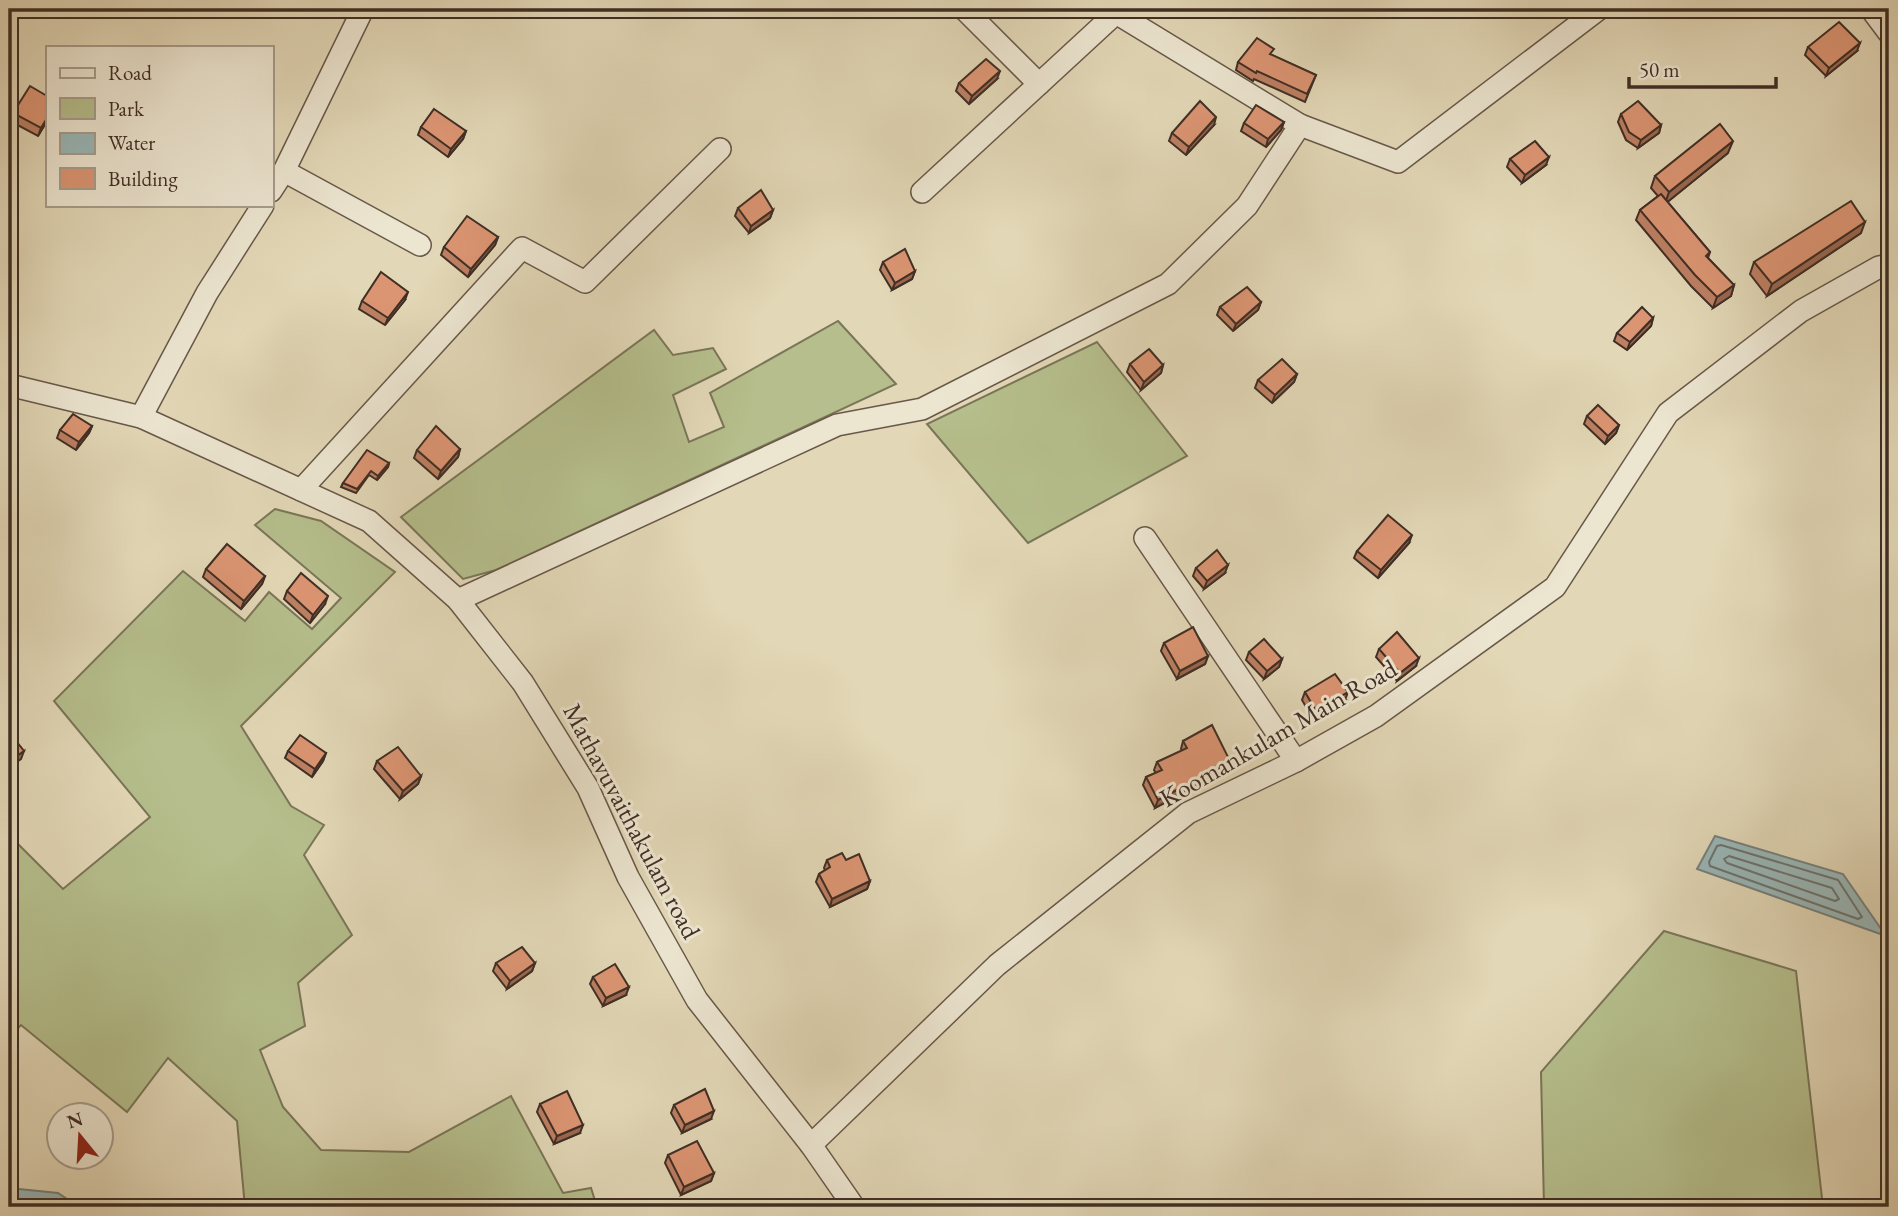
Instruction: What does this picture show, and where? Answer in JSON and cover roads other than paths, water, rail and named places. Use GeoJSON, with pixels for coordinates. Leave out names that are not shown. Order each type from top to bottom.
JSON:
{"type":"FeatureCollection","features":[{"type":"Feature","properties":{"kind":"street"},"geometry":{"type":"LineString","coordinates":[[273,188],[284,171],[363,9]]}},
{"type":"Feature","properties":{"kind":"street"},"geometry":{"type":"LineString","coordinates":[[964,9],[1039,84]]}},
{"type":"Feature","properties":{"kind":"street"},"geometry":{"type":"LineString","coordinates":[[922,192],[1116,13],[1300,125],[1398,162],[1599,9]]}},
{"type":"Feature","properties":{"kind":"street"},"geometry":{"type":"LineString","coordinates":[[1871,9],[1889,33]]}},
{"type":"Feature","properties":{"kind":"street"},"geometry":{"type":"LineString","coordinates":[[458,600],[837,425],[922,409],[1168,284],[1247,206],[1300,125]]}},
{"type":"Feature","properties":{"kind":"street"},"geometry":{"type":"LineString","coordinates":[[301,490],[522,248],[585,282],[720,149]]}},
{"type":"Feature","properties":{"kind":"street"},"geometry":{"type":"LineString","coordinates":[[284,171],[420,245]]}},
{"type":"Feature","properties":{"kind":"street"},"geometry":{"type":"LineString","coordinates":[[141,417],[208,293],[262,206]]}},
{"type":"Feature","properties":{"kind":"street","name":"Koomankulam Main Road"},"geometry":{"type":"LineString","coordinates":[[811,1145],[997,965],[1188,813],[1296,761],[1376,716],[1555,587],[1668,413],[1801,310],[1879,267],[1889,265]]}},
{"type":"Feature","properties":{"kind":"street","name":"Mathavuvaithakulam road"},"geometry":{"type":"LineString","coordinates":[[9,385],[141,417],[369,521],[458,600],[523,683],[588,788],[628,877],[697,1000],[811,1145],[854,1207]]}},
{"type":"Feature","properties":{"kind":"street"},"geometry":{"type":"LineString","coordinates":[[1145,538],[1296,761]]}},
{"type":"Feature","properties":{"kind":"water"},"geometry":{"type":"Polygon","coordinates":[[[1715,836],[1843,874],[1886,936],[1697,869],[1715,836]]]}},
{"type":"Feature","properties":{"kind":"water"},"geometry":{"type":"Polygon","coordinates":[[[9,1188],[58,1193],[79,1207],[9,1207],[9,1188]]]}}]}
